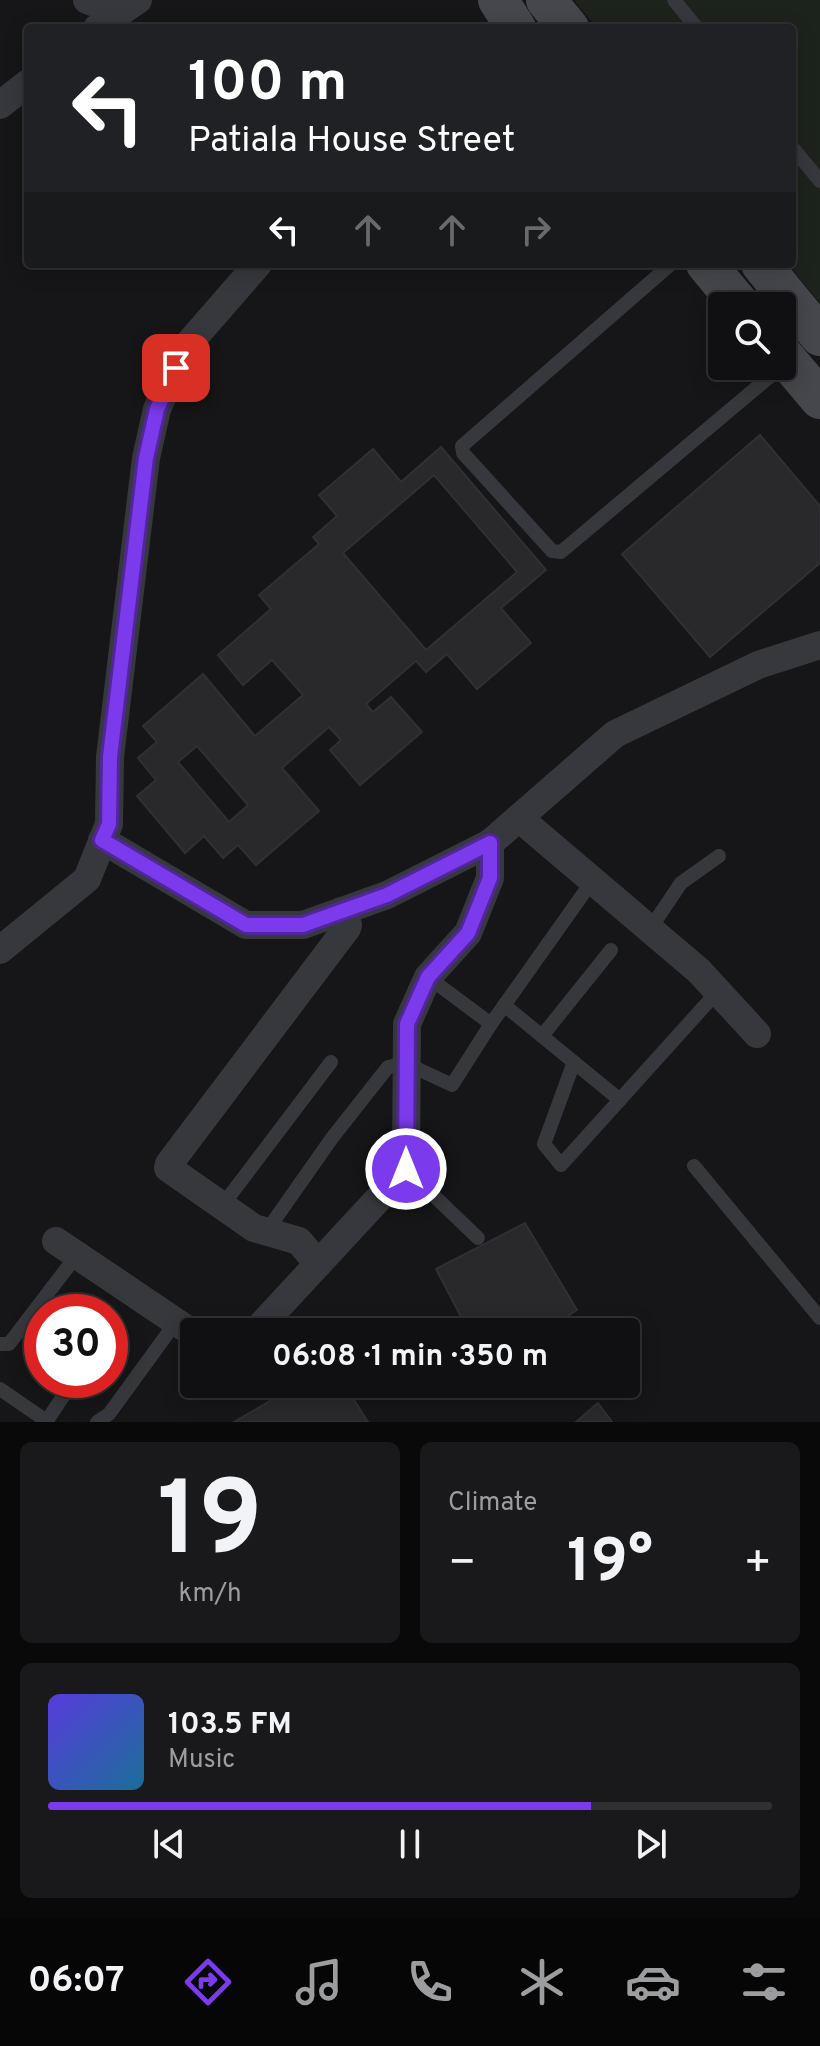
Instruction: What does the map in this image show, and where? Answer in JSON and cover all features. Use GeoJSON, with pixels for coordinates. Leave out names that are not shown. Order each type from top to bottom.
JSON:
{"type":"FeatureCollection","features":[{"type":"Feature","properties":{"kind":"main road"},"geometry":{"type":"LineString","coordinates":[[546,0],[566,24]]}},
{"type":"Feature","properties":{"kind":"main road"},"geometry":{"type":"LineString","coordinates":[[709,268],[729,292]]}},
{"type":"Feature","properties":{"kind":"main road"},"geometry":{"type":"LineString","coordinates":[[764,268],[820,336]]}},
{"type":"Feature","properties":{"kind":"main road"},"geometry":{"type":"LineString","coordinates":[[796,371],[820,399]]}},
{"type":"Feature","properties":{"kind":"street"},"geometry":{"type":"LineString","coordinates":[[87,0],[117,13]]}},
{"type":"Feature","properties":{"kind":"street"},"geometry":{"type":"LineString","coordinates":[[0,105],[24,86]]}},
{"type":"Feature","properties":{"kind":"street"},"geometry":{"type":"LineString","coordinates":[[0,950],[87,879],[109,824],[110,757],[146,458],[157,409],[185,348],[255,268]]}},
{"type":"Feature","properties":{"kind":"street"},"geometry":{"type":"LineString","coordinates":[[102,840],[246,925],[303,925],[387,895],[490,843],[615,734],[758,665],[820,645]]}},
{"type":"Feature","properties":{"kind":"street"},"geometry":{"type":"LineString","coordinates":[[519,818],[699,971],[757,1034]]}},
{"type":"Feature","properties":{"kind":"street"},"geometry":{"type":"LineString","coordinates":[[268,1318],[406,1169],[407,1024],[428,977],[468,933],[490,878],[490,843]]}},
{"type":"Feature","properties":{"kind":"street"},"geometry":{"type":"LineString","coordinates":[[318,1264],[299,1241],[254,1228],[172,1171],[169,1164],[347,928],[341,911]]}},
{"type":"Feature","properties":{"kind":"street"},"geometry":{"type":"LineString","coordinates":[[66,1248],[180,1325]]}},
{"type":"Feature","properties":{"kind":"lane"},"geometry":{"type":"LineString","coordinates":[[674,0],[694,24]]}},
{"type":"Feature","properties":{"kind":"lane"},"geometry":{"type":"LineString","coordinates":[[796,152],[820,181]]}},
{"type":"Feature","properties":{"kind":"lane"},"geometry":{"type":"LineString","coordinates":[[666,268],[462,446],[463,453],[552,551],[561,552],[760,380]]}},
{"type":"Feature","properties":{"kind":"lane"},"geometry":{"type":"LineString","coordinates":[[650,929],[681,883],[719,856]]}},
{"type":"Feature","properties":{"kind":"lane"},"geometry":{"type":"LineString","coordinates":[[266,1232],[332,1138],[388,1067],[405,1063],[452,1085],[504,1005],[593,880]]}},
{"type":"Feature","properties":{"kind":"lane"},"geometry":{"type":"LineString","coordinates":[[542,1036],[611,950]]}},
{"type":"Feature","properties":{"kind":"lane"},"geometry":{"type":"LineString","coordinates":[[428,977],[491,1024]]}},
{"type":"Feature","properties":{"kind":"lane"},"geometry":{"type":"LineString","coordinates":[[574,1062],[544,1144],[561,1165],[718,991]]}},
{"type":"Feature","properties":{"kind":"lane"},"geometry":{"type":"LineString","coordinates":[[504,1005],[620,1100]]}},
{"type":"Feature","properties":{"kind":"lane"},"geometry":{"type":"LineString","coordinates":[[222,1206],[331,1062]]}},
{"type":"Feature","properties":{"kind":"lane"},"geometry":{"type":"LineString","coordinates":[[694,1166],[820,1318]]}},
{"type":"Feature","properties":{"kind":"lane"},"geometry":{"type":"LineString","coordinates":[[406,1169],[478,1238]]}},
{"type":"Feature","properties":{"kind":"lane"},"geometry":{"type":"LineString","coordinates":[[0,1344],[9,1344],[66,1248]]}},
{"type":"Feature","properties":{"kind":"lane"},"geometry":{"type":"LineString","coordinates":[[97,1422],[109,1414],[180,1334]]}},
{"type":"Feature","properties":{"kind":"lane"},"geometry":{"type":"LineString","coordinates":[[0,1389],[47,1422],[62,1398]]}},
{"type":"Feature","properties":{"kind":"shaded area"},"geometry":{"type":"Polygon","coordinates":[[[574,0],[820,0],[820,303],[791,268],[796,268],[796,24],[594,24],[574,0]]]}},
{"type":"Feature","properties":{"kind":"building"},"geometry":{"type":"Polygon","coordinates":[[[760,435],[820,506],[820,563],[710,657],[622,554],[760,435]]]}},
{"type":"Feature","properties":{"kind":"building"},"geometry":{"type":"Polygon","coordinates":[[[441,447],[546,570],[501,608],[531,643],[477,689],[447,654],[426,672],[416,661],[366,704],[373,712],[391,697],[422,732],[360,785],[330,750],[341,740],[329,727],[282,768],[319,811],[256,865],[238,845],[223,858],[204,836],[185,853],[137,796],[156,780],[138,758],[157,742],[143,726],[203,674],[255,736],[303,695],[272,660],[243,685],[218,655],[271,609],[259,595],[319,544],[313,537],[337,516],[319,495],[373,449],[401,482],[441,447]],[[434,475],[343,553],[426,650],[517,572],[434,475]],[[197,746],[178,762],[229,822],[248,805],[197,746]]]}},
{"type":"Feature","properties":{"kind":"building"},"geometry":{"type":"Polygon","coordinates":[[[525,1223],[577,1310],[565,1318],[462,1318],[436,1269],[525,1223]]]}},
{"type":"Feature","properties":{"kind":"building"},"geometry":{"type":"Polygon","coordinates":[[[275,1398],[353,1398],[368,1422],[234,1422],[275,1398]]]}},
{"type":"Feature","properties":{"kind":"building"},"geometry":{"type":"Polygon","coordinates":[[[598,1403],[612,1422],[576,1422],[598,1403]]]}},
{"type":"Feature","properties":{"kind":"route"},"geometry":{"type":"LineString","coordinates":[[176,368],[157,409],[146,458],[110,757],[109,824],[102,840],[246,925],[303,925],[387,895],[490,843],[490,878],[468,933],[428,977],[407,1024],[406,1169]]}}]}
